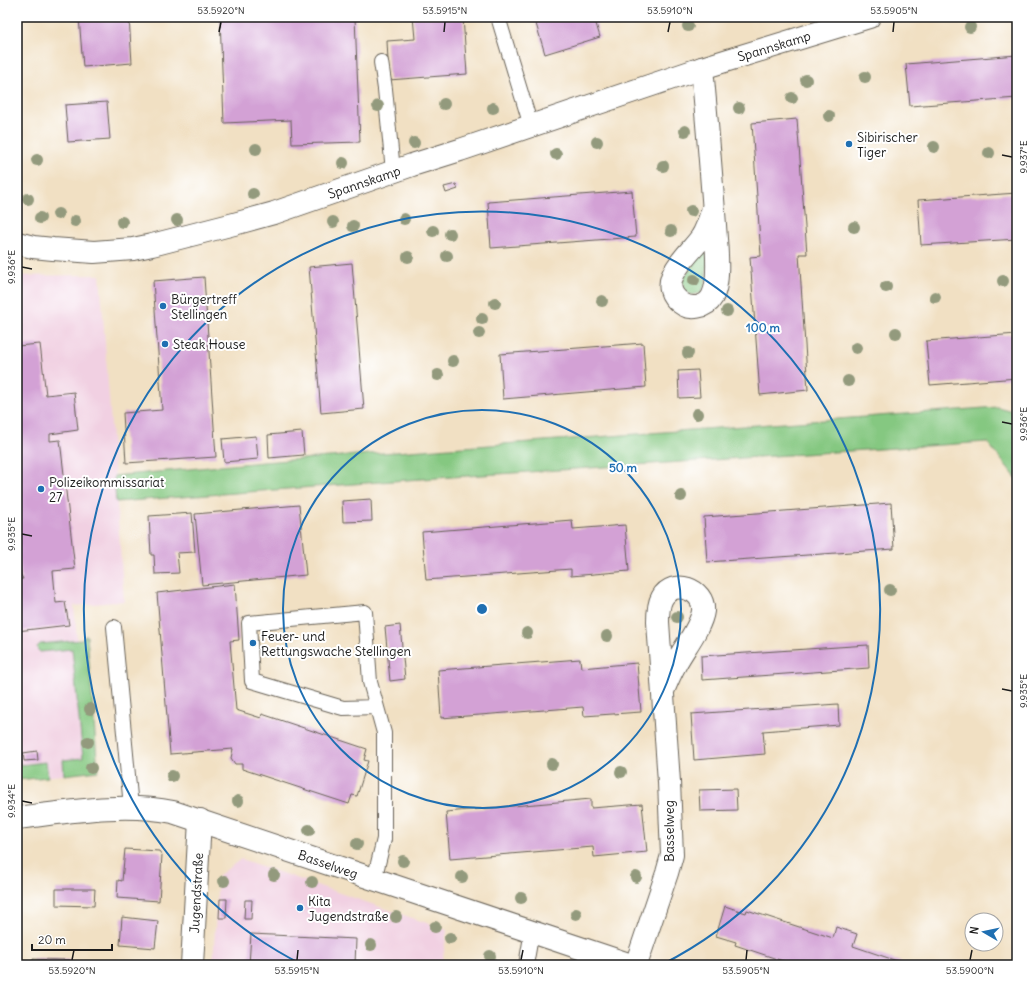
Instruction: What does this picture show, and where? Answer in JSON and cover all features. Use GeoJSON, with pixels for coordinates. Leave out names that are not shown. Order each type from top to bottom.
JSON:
{"type":"FeatureCollection","features":[{"type":"Feature","properties":{"kind":"street","name":"Spannskamp"},"geometry":{"type":"LineString","coordinates":[[17,243],[33,247],[94,252],[133,249],[274,213],[393,171],[702,68],[869,17]]}},
{"type":"Feature","properties":{"kind":"street"},"geometry":{"type":"LineString","coordinates":[[702,68],[714,208]]}},
{"type":"Feature","properties":{"kind":"street","name":"Basselweg"},"geometry":{"type":"LineString","coordinates":[[636,965],[672,855],[663,691]]}},
{"type":"Feature","properties":{"kind":"street","name":"Basselweg"},"geometry":{"type":"LineString","coordinates":[[17,818],[131,807],[154,808],[173,812],[632,965]]}},
{"type":"Feature","properties":{"kind":"street","name":"Jugendstraße"},"geometry":{"type":"LineString","coordinates":[[192,965],[200,820]]}},
{"type":"Feature","properties":{"kind":"lane"},"geometry":{"type":"LineString","coordinates":[[498,17],[531,126]]}},
{"type":"Feature","properties":{"kind":"lane"},"geometry":{"type":"LineString","coordinates":[[381,62],[393,171]]}},
{"type":"Feature","properties":{"kind":"lane"},"geometry":{"type":"LineString","coordinates":[[374,880],[384,839],[384,733],[370,682],[365,612],[249,623],[252,681],[343,708],[376,707]]}},
{"type":"Feature","properties":{"kind":"lane"},"geometry":{"type":"LineString","coordinates":[[114,627],[131,807]]}},
{"type":"Feature","properties":{"kind":"lane"},"geometry":{"type":"LineString","coordinates":[[526,965],[532,931]]}},
{"type":"Feature","properties":{"kind":"shaded area"},"geometry":{"type":"Polygon","coordinates":[[[100,275],[124,601],[74,606],[88,762],[98,771],[17,780],[17,276],[100,275]]]}},
{"type":"Feature","properties":{"kind":"shaded area","name":"Kita Jugendstraße"},"geometry":{"type":"Polygon","coordinates":[[[241,859],[447,930],[442,965],[213,965],[218,876],[241,859]]]}},
{"type":"Feature","properties":{"kind":"green space"},"geometry":{"type":"Polygon","coordinates":[[[702,252],[707,254],[708,257],[705,286],[700,293],[692,295],[685,291],[682,282],[702,252]]]}},
{"type":"Feature","properties":{"kind":"green space"},"geometry":{"type":"Polygon","coordinates":[[[998,407],[1017,414],[1017,479],[987,442],[406,480],[116,502],[114,476],[263,462],[998,407]]]}},
{"type":"Feature","properties":{"kind":"green space"},"geometry":{"type":"Polygon","coordinates":[[[87,636],[98,771],[64,775],[63,760],[83,758],[72,649],[40,652],[37,647],[40,644],[81,640],[87,636]]]}},
{"type":"Feature","properties":{"kind":"green space"},"geometry":{"type":"Polygon","coordinates":[[[17,751],[20,765],[46,762],[48,777],[17,780],[17,751]]]}},
{"type":"Feature","properties":{"kind":"building"},"geometry":{"type":"Polygon","coordinates":[[[79,17],[129,17],[132,63],[83,67],[79,17]]]}},
{"type":"Feature","properties":{"kind":"building"},"geometry":{"type":"Polygon","coordinates":[[[220,17],[355,17],[360,142],[292,144],[291,120],[224,123],[220,17]]]}},
{"type":"Feature","properties":{"kind":"building"},"geometry":{"type":"Polygon","coordinates":[[[413,17],[463,17],[467,74],[389,80],[387,41],[415,39],[413,17]]]}},
{"type":"Feature","properties":{"kind":"building"},"geometry":{"type":"Polygon","coordinates":[[[534,17],[594,17],[600,37],[545,54],[534,17]]]}},
{"type":"Feature","properties":{"kind":"building"},"geometry":{"type":"Polygon","coordinates":[[[1017,55],[1017,98],[910,106],[906,64],[1017,55]]]}},
{"type":"Feature","properties":{"kind":"building"},"geometry":{"type":"Polygon","coordinates":[[[107,102],[110,139],[68,142],[65,105],[107,102]]]}},
{"type":"Feature","properties":{"kind":"building"},"geometry":{"type":"Polygon","coordinates":[[[797,119],[807,254],[799,254],[808,390],[760,395],[750,257],[761,256],[752,123],[797,119]]]}},
{"type":"Feature","properties":{"kind":"building"},"geometry":{"type":"Polygon","coordinates":[[[456,184],[458,189],[446,193],[444,187],[456,184]]]}},
{"type":"Feature","properties":{"kind":"building"},"geometry":{"type":"Polygon","coordinates":[[[632,191],[636,237],[491,248],[488,202],[632,191]]]}},
{"type":"Feature","properties":{"kind":"building"},"geometry":{"type":"Polygon","coordinates":[[[1017,193],[1017,239],[921,245],[918,200],[1017,193]]]}},
{"type":"Feature","properties":{"kind":"building"},"geometry":{"type":"Polygon","coordinates":[[[352,263],[364,409],[321,413],[309,267],[352,263]]]}},
{"type":"Feature","properties":{"kind":"building"},"geometry":{"type":"Polygon","coordinates":[[[204,277],[216,457],[126,463],[123,413],[162,410],[153,281],[204,277]]]}},
{"type":"Feature","properties":{"kind":"building"},"geometry":{"type":"Polygon","coordinates":[[[1017,334],[1017,378],[930,385],[926,341],[1017,334]]]}},
{"type":"Feature","properties":{"kind":"building"},"geometry":{"type":"Polygon","coordinates":[[[643,343],[646,387],[503,399],[500,354],[643,343]]]}},
{"type":"Feature","properties":{"kind":"building","name":"Polizeikommissariat 27"},"geometry":{"type":"Polygon","coordinates":[[[40,344],[46,395],[74,392],[78,430],[50,434],[50,441],[60,440],[75,569],[53,571],[56,603],[65,602],[69,625],[17,631],[17,579],[23,579],[21,575],[17,536],[17,346],[40,344]]]}},
{"type":"Feature","properties":{"kind":"building"},"geometry":{"type":"Polygon","coordinates":[[[698,370],[700,397],[679,398],[678,371],[698,370]]]}},
{"type":"Feature","properties":{"kind":"building"},"geometry":{"type":"Polygon","coordinates":[[[302,432],[304,455],[269,458],[268,435],[302,432]]]}},
{"type":"Feature","properties":{"kind":"building"},"geometry":{"type":"Polygon","coordinates":[[[256,436],[258,459],[224,462],[222,439],[256,436]]]}},
{"type":"Feature","properties":{"kind":"building"},"geometry":{"type":"Polygon","coordinates":[[[371,499],[372,521],[343,522],[342,501],[371,499]]]}},
{"type":"Feature","properties":{"kind":"building"},"geometry":{"type":"Polygon","coordinates":[[[891,503],[894,549],[707,562],[704,517],[891,503]]]}},
{"type":"Feature","properties":{"kind":"building"},"geometry":{"type":"Polygon","coordinates":[[[299,505],[306,575],[202,585],[195,514],[299,505]]]}},
{"type":"Feature","properties":{"kind":"building"},"geometry":{"type":"Polygon","coordinates":[[[192,513],[195,552],[177,553],[179,573],[155,574],[154,555],[151,555],[149,516],[192,513]]]}},
{"type":"Feature","properties":{"kind":"building"},"geometry":{"type":"Polygon","coordinates":[[[572,520],[573,529],[625,525],[629,571],[571,576],[571,569],[426,580],[422,532],[572,520]]]}},
{"type":"Feature","properties":{"kind":"building"},"geometry":{"type":"Polygon","coordinates":[[[235,584],[239,640],[230,641],[236,710],[261,718],[262,714],[367,749],[364,760],[368,761],[357,796],[352,795],[349,804],[242,769],[242,764],[235,764],[231,758],[233,749],[170,754],[157,593],[235,584]]]}},
{"type":"Feature","properties":{"kind":"building"},"geometry":{"type":"Polygon","coordinates":[[[400,625],[405,679],[390,681],[385,627],[400,625]]]}},
{"type":"Feature","properties":{"kind":"building"},"geometry":{"type":"Polygon","coordinates":[[[868,645],[869,668],[702,680],[701,656],[868,645]]]}},
{"type":"Feature","properties":{"kind":"building"},"geometry":{"type":"Polygon","coordinates":[[[580,659],[581,668],[637,663],[641,712],[584,716],[583,707],[441,718],[438,670],[580,659]]]}},
{"type":"Feature","properties":{"kind":"building"},"geometry":{"type":"Polygon","coordinates":[[[838,704],[839,725],[763,731],[765,754],[694,760],[691,714],[838,704]]]}},
{"type":"Feature","properties":{"kind":"building"},"geometry":{"type":"Polygon","coordinates":[[[37,751],[38,760],[24,761],[23,753],[37,751]]]}},
{"type":"Feature","properties":{"kind":"building"},"geometry":{"type":"Polygon","coordinates":[[[736,789],[737,810],[700,811],[699,790],[736,789]]]}},
{"type":"Feature","properties":{"kind":"building"},"geometry":{"type":"Polygon","coordinates":[[[591,799],[591,808],[642,804],[647,852],[594,857],[593,847],[450,859],[446,812],[591,799]]]}},
{"type":"Feature","properties":{"kind":"building"},"geometry":{"type":"Polygon","coordinates":[[[125,849],[159,851],[162,855],[159,901],[117,898],[118,880],[122,881],[125,849]]]}},
{"type":"Feature","properties":{"kind":"building"},"geometry":{"type":"Polygon","coordinates":[[[56,889],[95,889],[94,906],[56,905],[56,889]]]}},
{"type":"Feature","properties":{"kind":"building"},"geometry":{"type":"Polygon","coordinates":[[[220,899],[227,899],[226,918],[219,918],[220,899]]]}},
{"type":"Feature","properties":{"kind":"building"},"geometry":{"type":"Polygon","coordinates":[[[245,900],[252,900],[251,919],[244,919],[245,900]]]}},
{"type":"Feature","properties":{"kind":"building"},"geometry":{"type":"Polygon","coordinates":[[[725,906],[746,913],[747,910],[833,938],[836,927],[857,934],[853,946],[909,965],[795,965],[735,945],[736,942],[716,936],[725,906]]]}},
{"type":"Feature","properties":{"kind":"building"},"geometry":{"type":"Polygon","coordinates":[[[122,917],[158,921],[155,948],[120,945],[122,917]]]}},
{"type":"Feature","properties":{"kind":"building"},"geometry":{"type":"Polygon","coordinates":[[[251,934],[356,939],[355,965],[249,965],[251,934]]]}},
{"type":"Feature","properties":{"kind":"building"},"geometry":{"type":"Polygon","coordinates":[[[33,959],[70,960],[70,965],[33,965],[33,959]]]}},
{"type":"Feature","properties":{"kind":"place","name":"Sibirischer Tiger"},"geometry":{"type":"Point","coordinates":[849,144]}},
{"type":"Feature","properties":{"kind":"place","name":"Bürgertreff Stellingen"},"geometry":{"type":"Point","coordinates":[163,306]}},
{"type":"Feature","properties":{"kind":"place","name":"Steak House"},"geometry":{"type":"Point","coordinates":[165,344]}},
{"type":"Feature","properties":{"kind":"place","name":"Polizeikommissariat 27"},"geometry":{"type":"Point","coordinates":[41,489]}},
{"type":"Feature","properties":{"kind":"place","name":"Feuer- und Rettungswache Stellingen"},"geometry":{"type":"Point","coordinates":[253,643]}},
{"type":"Feature","properties":{"kind":"place","name":"Kita Jugendstraße"},"geometry":{"type":"Point","coordinates":[300,908]}}]}
